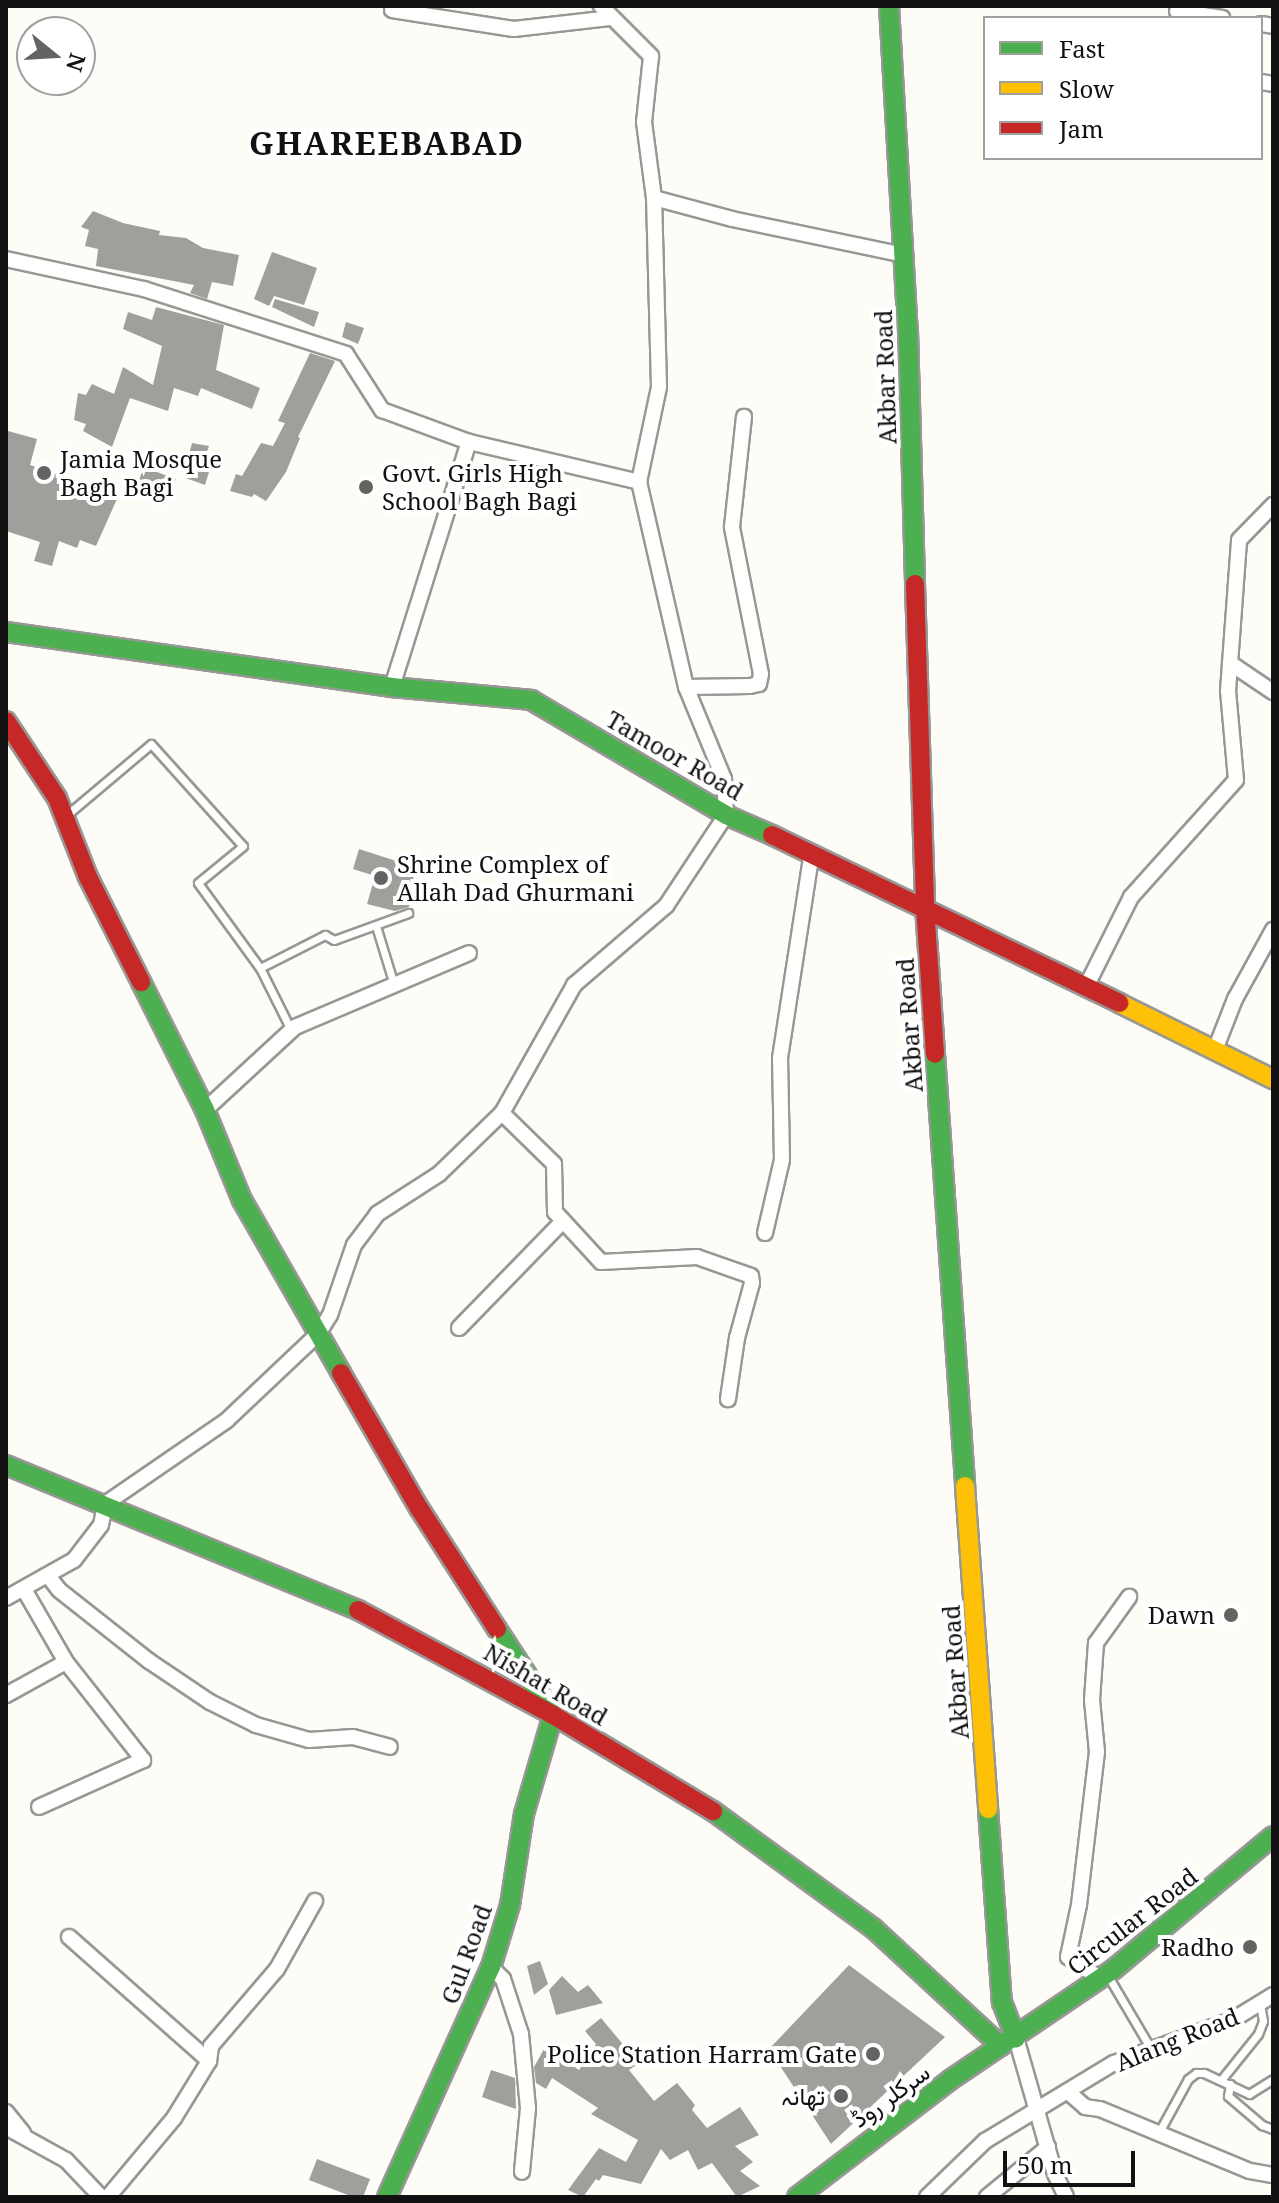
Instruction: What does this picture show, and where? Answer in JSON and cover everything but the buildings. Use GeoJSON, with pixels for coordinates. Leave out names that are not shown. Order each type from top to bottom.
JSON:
{"type":"FeatureCollection","features":[{"type":"Feature","properties":{"kind":"street"},"geometry":{"type":"LineString","coordinates":[[6,1598],[25,1591],[74,1560],[101,1525],[105,1504],[227,1420],[318,1334],[330,1315],[354,1245],[377,1214],[439,1174],[502,1113],[574,985],[666,906],[726,815],[724,779],[686,687],[639,482],[659,387],[654,198],[644,122],[651,56],[601,6]]}},
{"type":"Feature","properties":{"kind":"street","name":"Akbar Road"},"geometry":{"type":"LineString","coordinates":[[889,6],[904,255],[925,907],[999,1967],[1009,2042]]}},
{"type":"Feature","properties":{"kind":"street"},"geometry":{"type":"LineString","coordinates":[[392,10],[514,29],[611,18]]}},
{"type":"Feature","properties":{"kind":"street"},"geometry":{"type":"LineString","coordinates":[[1177,12],[1207,16]]}},
{"type":"Feature","properties":{"kind":"street"},"geometry":{"type":"LineString","coordinates":[[654,198],[732,219],[904,255]]}},
{"type":"Feature","properties":{"kind":"street"},"geometry":{"type":"LineString","coordinates":[[6,259],[144,289],[346,354],[382,410],[469,442],[639,482]]}},
{"type":"Feature","properties":{"kind":"street"},"geometry":{"type":"LineString","coordinates":[[686,687],[759,684],[761,674],[732,527],[744,417]]}},
{"type":"Feature","properties":{"kind":"street"},"geometry":{"type":"LineString","coordinates":[[392,687],[469,442]]}},
{"type":"Feature","properties":{"kind":"street"},"geometry":{"type":"LineString","coordinates":[[1087,985],[1131,897],[1236,780],[1228,691],[1239,540],[1273,505]]}},
{"type":"Feature","properties":{"kind":"street","name":"Tamoor Road"},"geometry":{"type":"LineString","coordinates":[[6,632],[392,687],[531,700],[726,815],[812,852],[1273,1079]]}},
{"type":"Feature","properties":{"kind":"street"},"geometry":{"type":"LineString","coordinates":[[1230,663],[1273,692]]}},
{"type":"Feature","properties":{"kind":"street"},"geometry":{"type":"LineString","coordinates":[[6,721],[57,798],[88,877],[205,1110],[242,1200],[419,1508],[553,1715]]}},
{"type":"Feature","properties":{"kind":"street"},"geometry":{"type":"LineString","coordinates":[[765,1233],[782,1160],[780,1058],[812,852]]}},
{"type":"Feature","properties":{"kind":"street"},"geometry":{"type":"LineString","coordinates":[[1215,1050],[1235,999],[1273,930]]}},
{"type":"Feature","properties":{"kind":"street"},"geometry":{"type":"LineString","coordinates":[[205,1110],[291,1030],[469,953]]}},
{"type":"Feature","properties":{"kind":"street"},"geometry":{"type":"LineString","coordinates":[[502,1113],[554,1164],[555,1212],[601,1262],[697,1257],[751,1276],[728,1399]]}},
{"type":"Feature","properties":{"kind":"street"},"geometry":{"type":"LineString","coordinates":[[459,1328],[563,1221]]}},
{"type":"Feature","properties":{"kind":"street","name":"Nishat Road"},"geometry":{"type":"LineString","coordinates":[[6,1465],[356,1609],[553,1715],[732,1822],[873,1928],[1009,2042]]}},
{"type":"Feature","properties":{"kind":"street"},"geometry":{"type":"LineString","coordinates":[[49,1577],[59,1590],[149,1661],[256,1725],[309,1740],[353,1737],[390,1747]]}},
{"type":"Feature","properties":{"kind":"street"},"geometry":{"type":"LineString","coordinates":[[25,1591],[66,1662],[143,1760],[39,1807]]}},
{"type":"Feature","properties":{"kind":"street"},"geometry":{"type":"LineString","coordinates":[[1104,1976],[1068,1957],[1079,1905],[1097,1752],[1092,1700],[1096,1643],[1129,1597]]}},
{"type":"Feature","properties":{"kind":"street"},"geometry":{"type":"LineString","coordinates":[[6,1695],[66,1662]]}},
{"type":"Feature","properties":{"kind":"street","name":"Gul Road"},"geometry":{"type":"LineString","coordinates":[[387,2197],[491,1967],[510,1905],[524,1814],[553,1715]]}},
{"type":"Feature","properties":{"kind":"street","name":"Circular Road"},"geometry":{"type":"LineString","coordinates":[[1009,2042],[1104,1976],[1273,1836]]}},
{"type":"Feature","properties":{"kind":"street"},"geometry":{"type":"LineString","coordinates":[[108,2197],[174,2118],[209,2061],[211,2046],[277,1969],[315,1901]]}},
{"type":"Feature","properties":{"kind":"street"},"geometry":{"type":"LineString","coordinates":[[69,1937],[209,2061]]}},
{"type":"Feature","properties":{"kind":"street"},"geometry":{"type":"LineString","coordinates":[[491,1967],[503,1979],[521,2034],[528,2108],[522,2172]]}},
{"type":"Feature","properties":{"kind":"street","name":"Alang Road"},"geometry":{"type":"LineString","coordinates":[[932,2192],[985,2141],[1114,2063],[1234,2019],[1273,1995]]}},
{"type":"Feature","properties":{"kind":"street"},"geometry":{"type":"LineString","coordinates":[[1009,2042],[1066,2197]]}},
{"type":"Feature","properties":{"kind":"street","name":"سرکلر روڈ"},"geometry":{"type":"LineString","coordinates":[[797,2197],[950,2080],[1009,2042]]}},
{"type":"Feature","properties":{"kind":"street"},"geometry":{"type":"LineString","coordinates":[[1068,2092],[1085,2107],[1100,2109],[1250,2171],[1273,2175]]}},
{"type":"Feature","properties":{"kind":"street"},"geometry":{"type":"LineString","coordinates":[[6,2112],[25,2135]]}},
{"type":"Feature","properties":{"kind":"street"},"geometry":{"type":"LineString","coordinates":[[6,2127],[66,2160],[101,2197]]}},
{"type":"Feature","properties":{"kind":"street"},"geometry":{"type":"LineString","coordinates":[[987,2197],[1048,2147]]}},
{"type":"Feature","properties":{"kind":"street"},"geometry":{"type":"LineString","coordinates":[[932,2192],[951,2197]]}},
{"type":"Feature","properties":{"kind":"lane"},"geometry":{"type":"LineString","coordinates":[[65,817],[151,744],[243,846],[198,883],[260,968],[291,1030]]}},
{"type":"Feature","properties":{"kind":"lane"},"geometry":{"type":"LineString","coordinates":[[260,968],[325,935],[334,940],[408,913]]}},
{"type":"Feature","properties":{"kind":"lane"},"geometry":{"type":"LineString","coordinates":[[376,926],[394,985]]}},
{"type":"Feature","properties":{"kind":"lane"},"geometry":{"type":"LineString","coordinates":[[1104,1976],[1151,2049]]}},
{"type":"Feature","properties":{"kind":"lane"},"geometry":{"type":"LineString","coordinates":[[1221,2080],[1258,2034],[1263,2021],[1260,2003]]}},
{"type":"Feature","properties":{"kind":"lane"},"geometry":{"type":"LineString","coordinates":[[1158,2134],[1188,2079],[1204,2073],[1249,2094],[1273,2079]]}},
{"type":"Feature","properties":{"kind":"lane"},"geometry":{"type":"LineString","coordinates":[[1230,2084],[1228,2096],[1262,2125],[1273,2129]]}},
{"type":"Feature","properties":{"kind":"traffic: fast"},"geometry":{"type":"LineString","coordinates":[[889,6],[908,331],[915,584]]}},
{"type":"Feature","properties":{"kind":"traffic: fast"},"geometry":{"type":"LineString","coordinates":[[6,632],[392,687],[531,700],[726,815],[772,835]]}},
{"type":"Feature","properties":{"kind":"traffic: fast"},"geometry":{"type":"LineString","coordinates":[[141,982],[205,1110],[242,1200],[341,1373]]}},
{"type":"Feature","properties":{"kind":"traffic: fast"},"geometry":{"type":"LineString","coordinates":[[935,1054],[965,1486]]}},
{"type":"Feature","properties":{"kind":"traffic: fast"},"geometry":{"type":"LineString","coordinates":[[6,1465],[358,1610]]}},
{"type":"Feature","properties":{"kind":"traffic: fast"},"geometry":{"type":"LineString","coordinates":[[387,2197],[491,1967],[510,1905],[524,1814],[553,1715],[497,1629]]}},
{"type":"Feature","properties":{"kind":"traffic: fast"},"geometry":{"type":"LineString","coordinates":[[988,1809],[1002,2002],[1016,2038]]}},
{"type":"Feature","properties":{"kind":"traffic: fast"},"geometry":{"type":"LineString","coordinates":[[713,1811],[873,1928],[1001,2046]]}},
{"type":"Feature","properties":{"kind":"traffic: fast"},"geometry":{"type":"LineString","coordinates":[[797,2197],[950,2080],[1114,1969],[1273,1836]]}},
{"type":"Feature","properties":{"kind":"traffic: slow"},"geometry":{"type":"LineString","coordinates":[[1119,1003],[1273,1079]]}},
{"type":"Feature","properties":{"kind":"traffic: slow"},"geometry":{"type":"LineString","coordinates":[[965,1486],[988,1809]]}},
{"type":"Feature","properties":{"kind":"traffic: jam"},"geometry":{"type":"LineString","coordinates":[[915,584],[925,907],[935,1054]]}},
{"type":"Feature","properties":{"kind":"traffic: jam"},"geometry":{"type":"LineString","coordinates":[[6,721],[57,798],[88,877],[141,982]]}},
{"type":"Feature","properties":{"kind":"traffic: jam"},"geometry":{"type":"LineString","coordinates":[[772,835],[1119,1003]]}},
{"type":"Feature","properties":{"kind":"traffic: jam"},"geometry":{"type":"LineString","coordinates":[[341,1373],[419,1508],[497,1629]]}},
{"type":"Feature","properties":{"kind":"traffic: jam"},"geometry":{"type":"LineString","coordinates":[[358,1610],[553,1715],[713,1811]]}},
{"type":"Feature","properties":{"kind":"place","name":"Jamia Mosque Bagh Bagi"},"geometry":{"type":"Point","coordinates":[44,473]}},
{"type":"Feature","properties":{"kind":"place","name":"Govt. Girls High School Bagh Bagi"},"geometry":{"type":"Point","coordinates":[366,487]}},
{"type":"Feature","properties":{"kind":"place","name":"Shrine Complex of Allah Dad Ghurmani"},"geometry":{"type":"Point","coordinates":[381,878]}},
{"type":"Feature","properties":{"kind":"place","name":"Dawn"},"geometry":{"type":"Point","coordinates":[1231,1615]}},
{"type":"Feature","properties":{"kind":"place","name":"Radho"},"geometry":{"type":"Point","coordinates":[1250,1947]}},
{"type":"Feature","properties":{"kind":"place","name":"Police Station Harram Gate"},"geometry":{"type":"Point","coordinates":[873,2054]}},
{"type":"Feature","properties":{"kind":"place","name":"تھانہ"},"geometry":{"type":"Point","coordinates":[841,2096]}},
{"type":"Feature","properties":{"kind":"district","name":"GHAREEBABAD"},"geometry":{"type":"Point","coordinates":[387,143]}}]}
